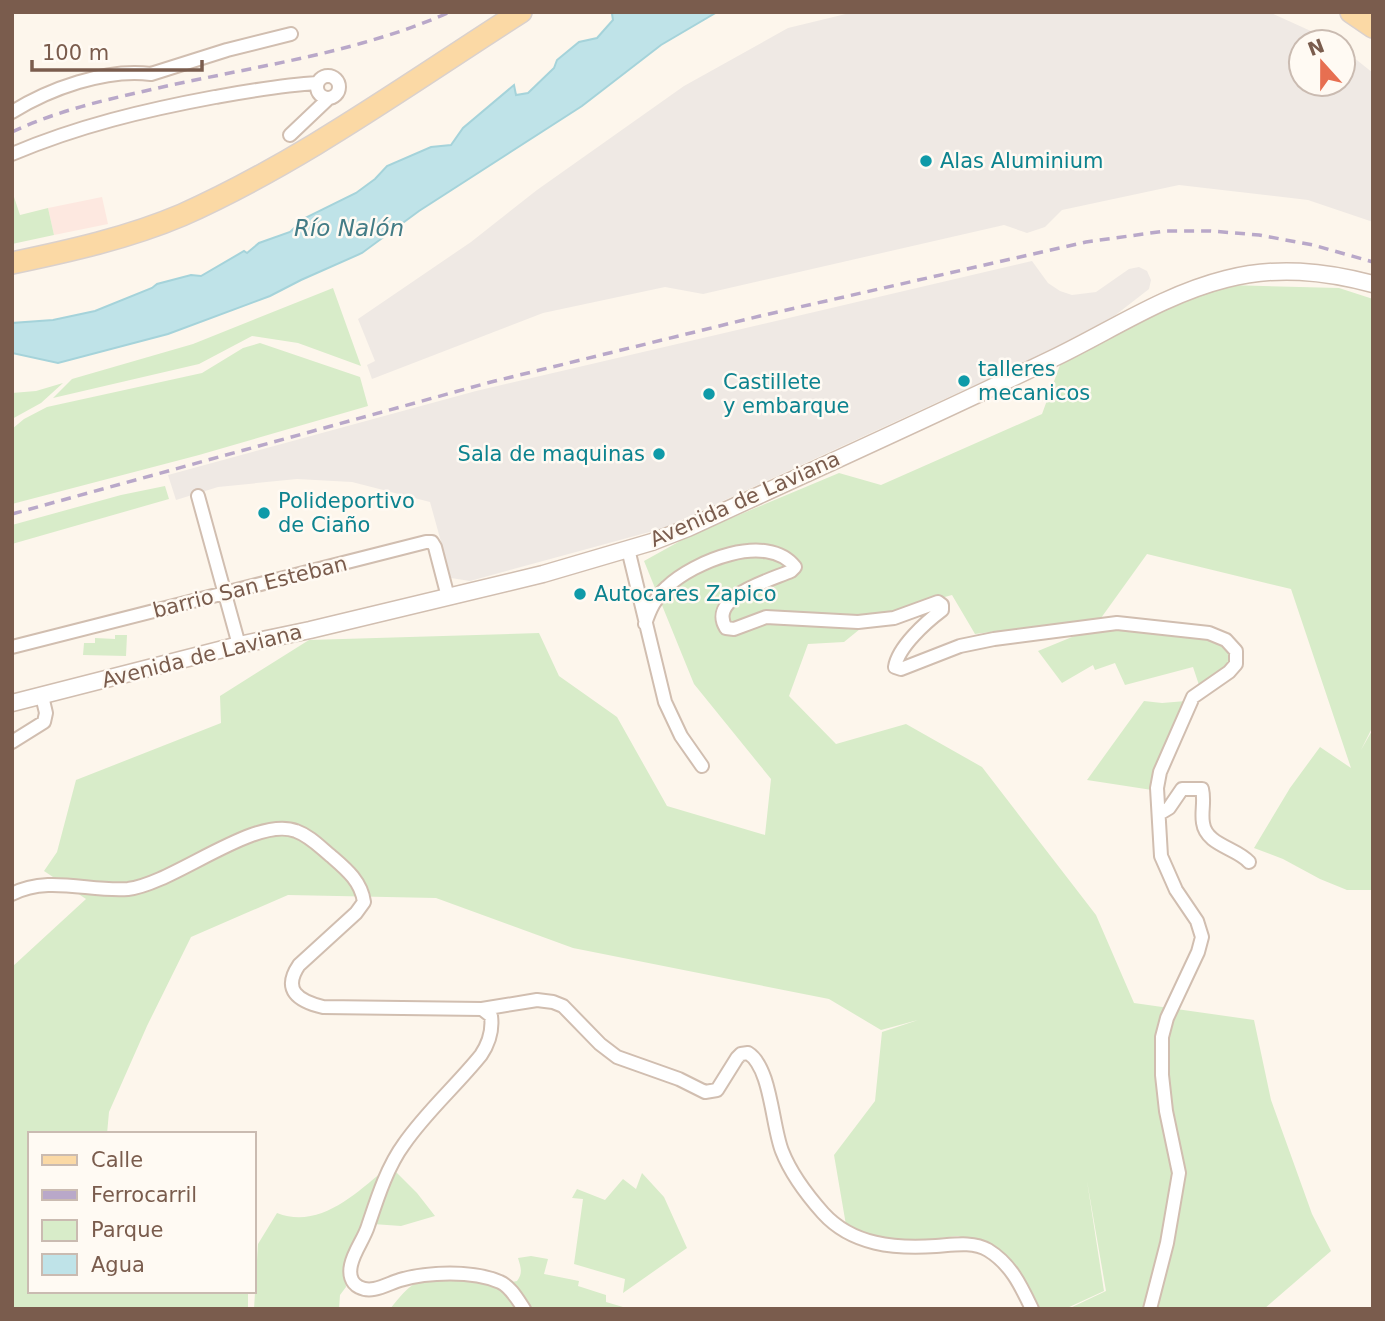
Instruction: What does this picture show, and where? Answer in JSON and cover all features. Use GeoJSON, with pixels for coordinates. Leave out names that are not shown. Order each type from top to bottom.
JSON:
{"type":"FeatureCollection","features":[{"type":"Feature","properties":{"kind":"main road"},"geometry":{"type":"LineString","coordinates":[[12,263],[127,234],[179,216],[247,184],[521,12]]}},
{"type":"Feature","properties":{"kind":"main road"},"geometry":{"type":"LineString","coordinates":[[1351,12],[1373,27]]}},
{"type":"Feature","properties":{"kind":"street"},"geometry":{"type":"LineString","coordinates":[[12,112],[30,101],[76,82],[139,72],[151,74],[227,50],[291,34]]}},
{"type":"Feature","properties":{"kind":"street"},"geometry":{"type":"LineString","coordinates":[[12,154],[81,127],[155,108],[284,85],[321,91],[317,110],[290,135]]}},
{"type":"Feature","properties":{"kind":"street","name":"Avenida de Laviana"},"geometry":{"type":"LineString","coordinates":[[12,703],[239,645],[543,574],[688,528],[1059,355],[1192,289],[1265,271],[1304,271],[1373,284]]}},
{"type":"Feature","properties":{"kind":"street"},"geometry":{"type":"LineString","coordinates":[[198,496],[239,645]]}},
{"type":"Feature","properties":{"kind":"street","name":"barrio San Esteban"},"geometry":{"type":"LineString","coordinates":[[12,647],[426,542],[432,542],[435,547],[448,597]]}},
{"type":"Feature","properties":{"kind":"street"},"geometry":{"type":"LineString","coordinates":[[628,549],[665,702],[681,736],[702,766]]}},
{"type":"Feature","properties":{"kind":"street"},"geometry":{"type":"LineString","coordinates":[[645,624],[652,604],[667,586],[714,558],[764,549],[790,561],[794,566],[791,571],[734,596],[722,612],[722,622],[726,628],[734,629],[766,617],[858,622],[894,618],[938,602],[942,605],[942,610],[913,636],[895,662],[895,667],[901,668],[960,646],[1117,623],[1209,633],[1226,640],[1237,652],[1236,664],[1229,672],[1193,697],[1160,772],[1157,795],[1161,856],[1176,890],[1197,921],[1202,937],[1198,952],[1167,1018],[1162,1042],[1166,1111],[1179,1173],[1167,1242],[1150,1309]]}},
{"type":"Feature","properties":{"kind":"street"},"geometry":{"type":"LineString","coordinates":[[12,742],[46,719],[42,696]]}},
{"type":"Feature","properties":{"kind":"street"},"geometry":{"type":"LineString","coordinates":[[1159,814],[1169,808],[1182,789],[1202,789],[1204,828],[1219,843],[1242,855],[1249,862]]}},
{"type":"Feature","properties":{"kind":"street"},"geometry":{"type":"LineString","coordinates":[[12,894],[25,887],[61,884],[127,889],[149,884],[197,859],[270,830],[286,828],[296,831],[310,838],[350,873],[362,889],[364,902],[292,975],[292,987],[299,998],[323,1007],[482,1009],[537,1000],[563,1006],[612,1054],[679,1079],[705,1092],[718,1090],[737,1058],[748,1053],[760,1066],[776,1133],[789,1167],[812,1200],[836,1226],[852,1236],[894,1246],[953,1244],[983,1248],[1009,1267],[1032,1309]]}},
{"type":"Feature","properties":{"kind":"street"},"geometry":{"type":"LineString","coordinates":[[482,1009],[491,1016],[492,1027],[488,1043],[463,1078],[414,1130],[396,1157],[373,1208],[368,1228],[357,1248],[351,1266],[351,1278],[356,1286],[366,1290],[419,1276],[445,1273],[467,1275],[501,1282],[524,1309]]}},
{"type":"Feature","properties":{"kind":"shaded area","name":"Alas Aluminium"},"geometry":{"type":"Polygon","coordinates":[[[854,12],[1269,12],[1304,28],[1287,28],[1287,98],[1357,98],[1357,60],[1373,73],[1373,222],[1308,200],[1179,185],[1062,210],[1045,227],[1027,233],[1004,225],[703,294],[665,287],[543,313],[372,379],[367,365],[375,361],[358,319],[471,242],[537,190],[684,86],[788,28],[854,12]]]}},
{"type":"Feature","properties":{"kind":"shaded area"},"geometry":{"type":"Polygon","coordinates":[[[102,197],[108,224],[54,235],[48,208],[102,197]]]}},
{"type":"Feature","properties":{"kind":"shaded area"},"geometry":{"type":"Polygon","coordinates":[[[1032,261],[1048,283],[1072,295],[1096,292],[1129,269],[1139,267],[1147,271],[1151,280],[1149,289],[1113,317],[1051,350],[664,528],[470,581],[451,578],[430,502],[352,482],[297,479],[218,487],[176,500],[168,475],[476,391],[1032,261]]]}},
{"type":"Feature","properties":{"kind":"green space"},"geometry":{"type":"Polygon","coordinates":[[[12,197],[20,215],[48,208],[54,235],[12,244],[12,197]]]}},
{"type":"Feature","properties":{"kind":"green space"},"geometry":{"type":"Polygon","coordinates":[[[1228,285],[1339,288],[1373,299],[1373,726],[1361,750],[1373,729],[1373,890],[1347,890],[1254,848],[1290,788],[1320,747],[1351,768],[1291,589],[1147,554],[1101,618],[975,634],[952,595],[876,616],[844,642],[808,644],[789,696],[836,744],[906,724],[982,767],[1096,915],[1134,1003],[1254,1020],[1271,1100],[1312,1214],[1331,1251],[1264,1309],[1068,1309],[1106,1291],[1087,1181],[1104,1291],[1065,1309],[1040,1309],[1002,1251],[958,1236],[913,1241],[869,1235],[846,1225],[834,1155],[875,1101],[882,1032],[918,1020],[881,1030],[829,999],[573,948],[436,898],[288,895],[191,937],[109,1112],[107,1132],[28,1132],[28,1293],[248,1293],[248,1309],[12,1309],[12,967],[86,899],[44,871],[57,852],[76,780],[221,723],[220,696],[309,640],[539,633],[559,676],[617,717],[667,806],[765,835],[771,779],[694,684],[644,561],[691,535],[839,473],[881,485],[1042,414],[1060,365],[1138,321],[1228,285]]]}},
{"type":"Feature","properties":{"kind":"green space"},"geometry":{"type":"Polygon","coordinates":[[[333,288],[361,366],[298,343],[252,336],[199,364],[53,398],[72,379],[193,344],[333,288]]]}},
{"type":"Feature","properties":{"kind":"green space"},"geometry":{"type":"Polygon","coordinates":[[[260,343],[360,377],[368,406],[199,455],[12,504],[12,429],[24,419],[47,407],[202,373],[243,348],[260,343]]]}},
{"type":"Feature","properties":{"kind":"green space"},"geometry":{"type":"Polygon","coordinates":[[[63,383],[41,403],[12,419],[12,393],[36,391],[63,383]]]}},
{"type":"Feature","properties":{"kind":"green space"},"geometry":{"type":"Polygon","coordinates":[[[165,486],[169,499],[12,544],[12,525],[121,495],[165,486]]]}},
{"type":"Feature","properties":{"kind":"green space"},"geometry":{"type":"Polygon","coordinates":[[[1115,628],[1158,635],[1211,637],[1229,650],[1232,661],[1227,668],[1200,688],[1193,667],[1125,685],[1115,663],[1095,670],[1093,665],[1062,683],[1038,651],[1089,630],[1115,628]]]}},
{"type":"Feature","properties":{"kind":"green space"},"geometry":{"type":"Polygon","coordinates":[[[115,635],[127,635],[126,656],[83,655],[84,643],[95,643],[95,638],[115,639],[115,635]]]}},
{"type":"Feature","properties":{"kind":"green space"},"geometry":{"type":"Polygon","coordinates":[[[1144,701],[1186,701],[1152,790],[1087,780],[1144,701]]]}},
{"type":"Feature","properties":{"kind":"green space"},"geometry":{"type":"Polygon","coordinates":[[[395,1171],[435,1216],[401,1226],[373,1224],[395,1171]]]}},
{"type":"Feature","properties":{"kind":"green space"},"geometry":{"type":"Polygon","coordinates":[[[382,1172],[349,1256],[344,1274],[346,1287],[340,1295],[339,1309],[254,1309],[258,1244],[277,1213],[307,1217],[334,1207],[382,1172]]]}},
{"type":"Feature","properties":{"kind":"green space"},"geometry":{"type":"Polygon","coordinates":[[[642,1173],[664,1197],[687,1248],[623,1293],[625,1279],[574,1264],[583,1199],[572,1198],[577,1189],[605,1200],[623,1179],[636,1189],[642,1173]]]}},
{"type":"Feature","properties":{"kind":"green space"},"geometry":{"type":"Polygon","coordinates":[[[531,1256],[548,1259],[544,1274],[579,1281],[578,1286],[606,1295],[606,1302],[623,1307],[622,1309],[528,1309],[506,1283],[519,1278],[521,1270],[518,1258],[531,1256]]]}},
{"type":"Feature","properties":{"kind":"green space"},"geometry":{"type":"Polygon","coordinates":[[[448,1277],[491,1280],[518,1309],[390,1309],[414,1284],[448,1277]]]}},
{"type":"Feature","properties":{"kind":"water","name":"Río Nalón"},"geometry":{"type":"Polygon","coordinates":[[[717,12],[661,45],[582,106],[419,211],[362,253],[270,296],[168,334],[58,363],[12,353],[12,323],[53,320],[95,311],[157,284],[191,275],[201,276],[244,251],[247,253],[259,243],[290,232],[305,218],[356,193],[387,166],[431,147],[451,145],[463,128],[514,85],[516,95],[528,93],[554,68],[557,60],[579,42],[597,38],[613,20],[612,14],[717,12]]]}},
{"type":"Feature","properties":{"kind":"railway"},"geometry":{"type":"LineString","coordinates":[[12,132],[94,103],[338,50],[413,27],[450,12]]}},
{"type":"Feature","properties":{"kind":"railway"},"geometry":{"type":"LineString","coordinates":[[12,514],[491,382],[760,316],[1086,242],[1165,231],[1211,231],[1259,235],[1313,245],[1373,262]]}},
{"type":"Feature","properties":{"kind":"place","name":"Alas Aluminium"},"geometry":{"type":"Point","coordinates":[926,161]}},
{"type":"Feature","properties":{"kind":"place","name":"talleres mecanicos"},"geometry":{"type":"Point","coordinates":[964,381]}},
{"type":"Feature","properties":{"kind":"place","name":"Castillete y embarque"},"geometry":{"type":"Point","coordinates":[709,394]}},
{"type":"Feature","properties":{"kind":"place","name":"Sala de maquinas"},"geometry":{"type":"Point","coordinates":[659,454]}},
{"type":"Feature","properties":{"kind":"place","name":"Polideportivo de Ciaño"},"geometry":{"type":"Point","coordinates":[264,513]}},
{"type":"Feature","properties":{"kind":"place","name":"Autocares Zapico"},"geometry":{"type":"Point","coordinates":[580,594]}}]}
